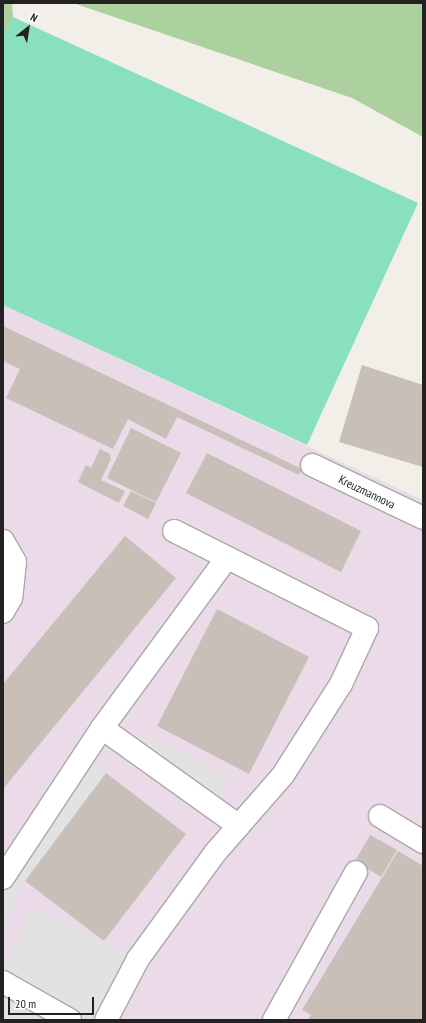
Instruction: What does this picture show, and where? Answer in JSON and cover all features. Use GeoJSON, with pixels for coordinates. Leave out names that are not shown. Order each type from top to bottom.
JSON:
{"type":"FeatureCollection","features":[{"type":"Feature","properties":{"kind":"street","name":"Kreuzmannova"},"geometry":{"type":"LineString","coordinates":[[312,465],[423,518]]}},
{"type":"Feature","properties":{"kind":"street"},"geometry":{"type":"LineString","coordinates":[[106,1020],[138,959],[238,826],[283,774],[341,684],[367,628],[174,530]]}},
{"type":"Feature","properties":{"kind":"street"},"geometry":{"type":"LineString","coordinates":[[3,541],[15,562],[11,598],[3,612]]}},
{"type":"Feature","properties":{"kind":"street"},"geometry":{"type":"LineString","coordinates":[[3,878],[102,728],[227,558]]}},
{"type":"Feature","properties":{"kind":"street"},"geometry":{"type":"LineString","coordinates":[[102,728],[238,826]]}},
{"type":"Feature","properties":{"kind":"street"},"geometry":{"type":"LineString","coordinates":[[380,816],[423,842]]}},
{"type":"Feature","properties":{"kind":"street"},"geometry":{"type":"LineString","coordinates":[[274,1020],[356,872]]}},
{"type":"Feature","properties":{"kind":"street"},"geometry":{"type":"LineString","coordinates":[[3,982],[70,1020]]}},
{"type":"Feature","properties":{"kind":"shaded area"},"geometry":{"type":"Polygon","coordinates":[[[3,305],[423,500],[423,1020],[3,1020],[3,305]]]}},
{"type":"Feature","properties":{"kind":"shaded area"},"geometry":{"type":"Polygon","coordinates":[[[152,736],[229,778],[213,808],[142,756],[152,736]]]}},
{"type":"Feature","properties":{"kind":"shaded area"},"geometry":{"type":"Polygon","coordinates":[[[84,757],[106,773],[25,881],[3,928],[3,878],[84,757]]]}},
{"type":"Feature","properties":{"kind":"shaded area"},"geometry":{"type":"Polygon","coordinates":[[[33,907],[138,959],[106,1020],[3,1020],[3,968],[33,907]]]}},
{"type":"Feature","properties":{"kind":"green space"},"geometry":{"type":"Polygon","coordinates":[[[3,3],[12,3],[13,17],[3,38],[3,3]]]}},
{"type":"Feature","properties":{"kind":"green space"},"geometry":{"type":"Polygon","coordinates":[[[73,3],[423,3],[423,137],[352,98],[73,3]]]}},
{"type":"Feature","properties":{"kind":"green space"},"geometry":{"type":"Polygon","coordinates":[[[13,17],[418,203],[307,445],[3,305],[3,38],[13,17]]]}},
{"type":"Feature","properties":{"kind":"building"},"geometry":{"type":"Polygon","coordinates":[[[3,326],[302,469],[299,475],[177,417],[166,439],[128,419],[113,449],[6,398],[20,369],[3,361],[3,326]]]}},
{"type":"Feature","properties":{"kind":"building"},"geometry":{"type":"Polygon","coordinates":[[[362,365],[423,385],[423,467],[339,442],[362,365]]]}},
{"type":"Feature","properties":{"kind":"building"},"geometry":{"type":"Polygon","coordinates":[[[131,428],[181,453],[156,502],[107,478],[131,428]]]}},
{"type":"Feature","properties":{"kind":"building"},"geometry":{"type":"Polygon","coordinates":[[[100,449],[110,454],[111,459],[101,480],[125,491],[119,503],[78,482],[86,465],[91,468],[100,449]]]}},
{"type":"Feature","properties":{"kind":"building"},"geometry":{"type":"Polygon","coordinates":[[[207,453],[361,531],[341,572],[186,493],[207,453]]]}},
{"type":"Feature","properties":{"kind":"building"},"geometry":{"type":"Polygon","coordinates":[[[131,491],[156,503],[148,519],[123,506],[131,491]]]}},
{"type":"Feature","properties":{"kind":"building"},"geometry":{"type":"Polygon","coordinates":[[[125,536],[176,578],[3,789],[3,684],[125,536]]]}},
{"type":"Feature","properties":{"kind":"building"},"geometry":{"type":"Polygon","coordinates":[[[217,609],[309,657],[249,774],[157,726],[217,609]]]}},
{"type":"Feature","properties":{"kind":"building"},"geometry":{"type":"Polygon","coordinates":[[[106,773],[186,834],[104,941],[25,881],[106,773]]]}},
{"type":"Feature","properties":{"kind":"building"},"geometry":{"type":"Polygon","coordinates":[[[370,835],[397,850],[381,877],[355,861],[370,835]]]}},
{"type":"Feature","properties":{"kind":"building"},"geometry":{"type":"Polygon","coordinates":[[[398,851],[423,866],[423,1020],[308,1020],[311,1015],[302,1010],[398,851]]]}}]}
